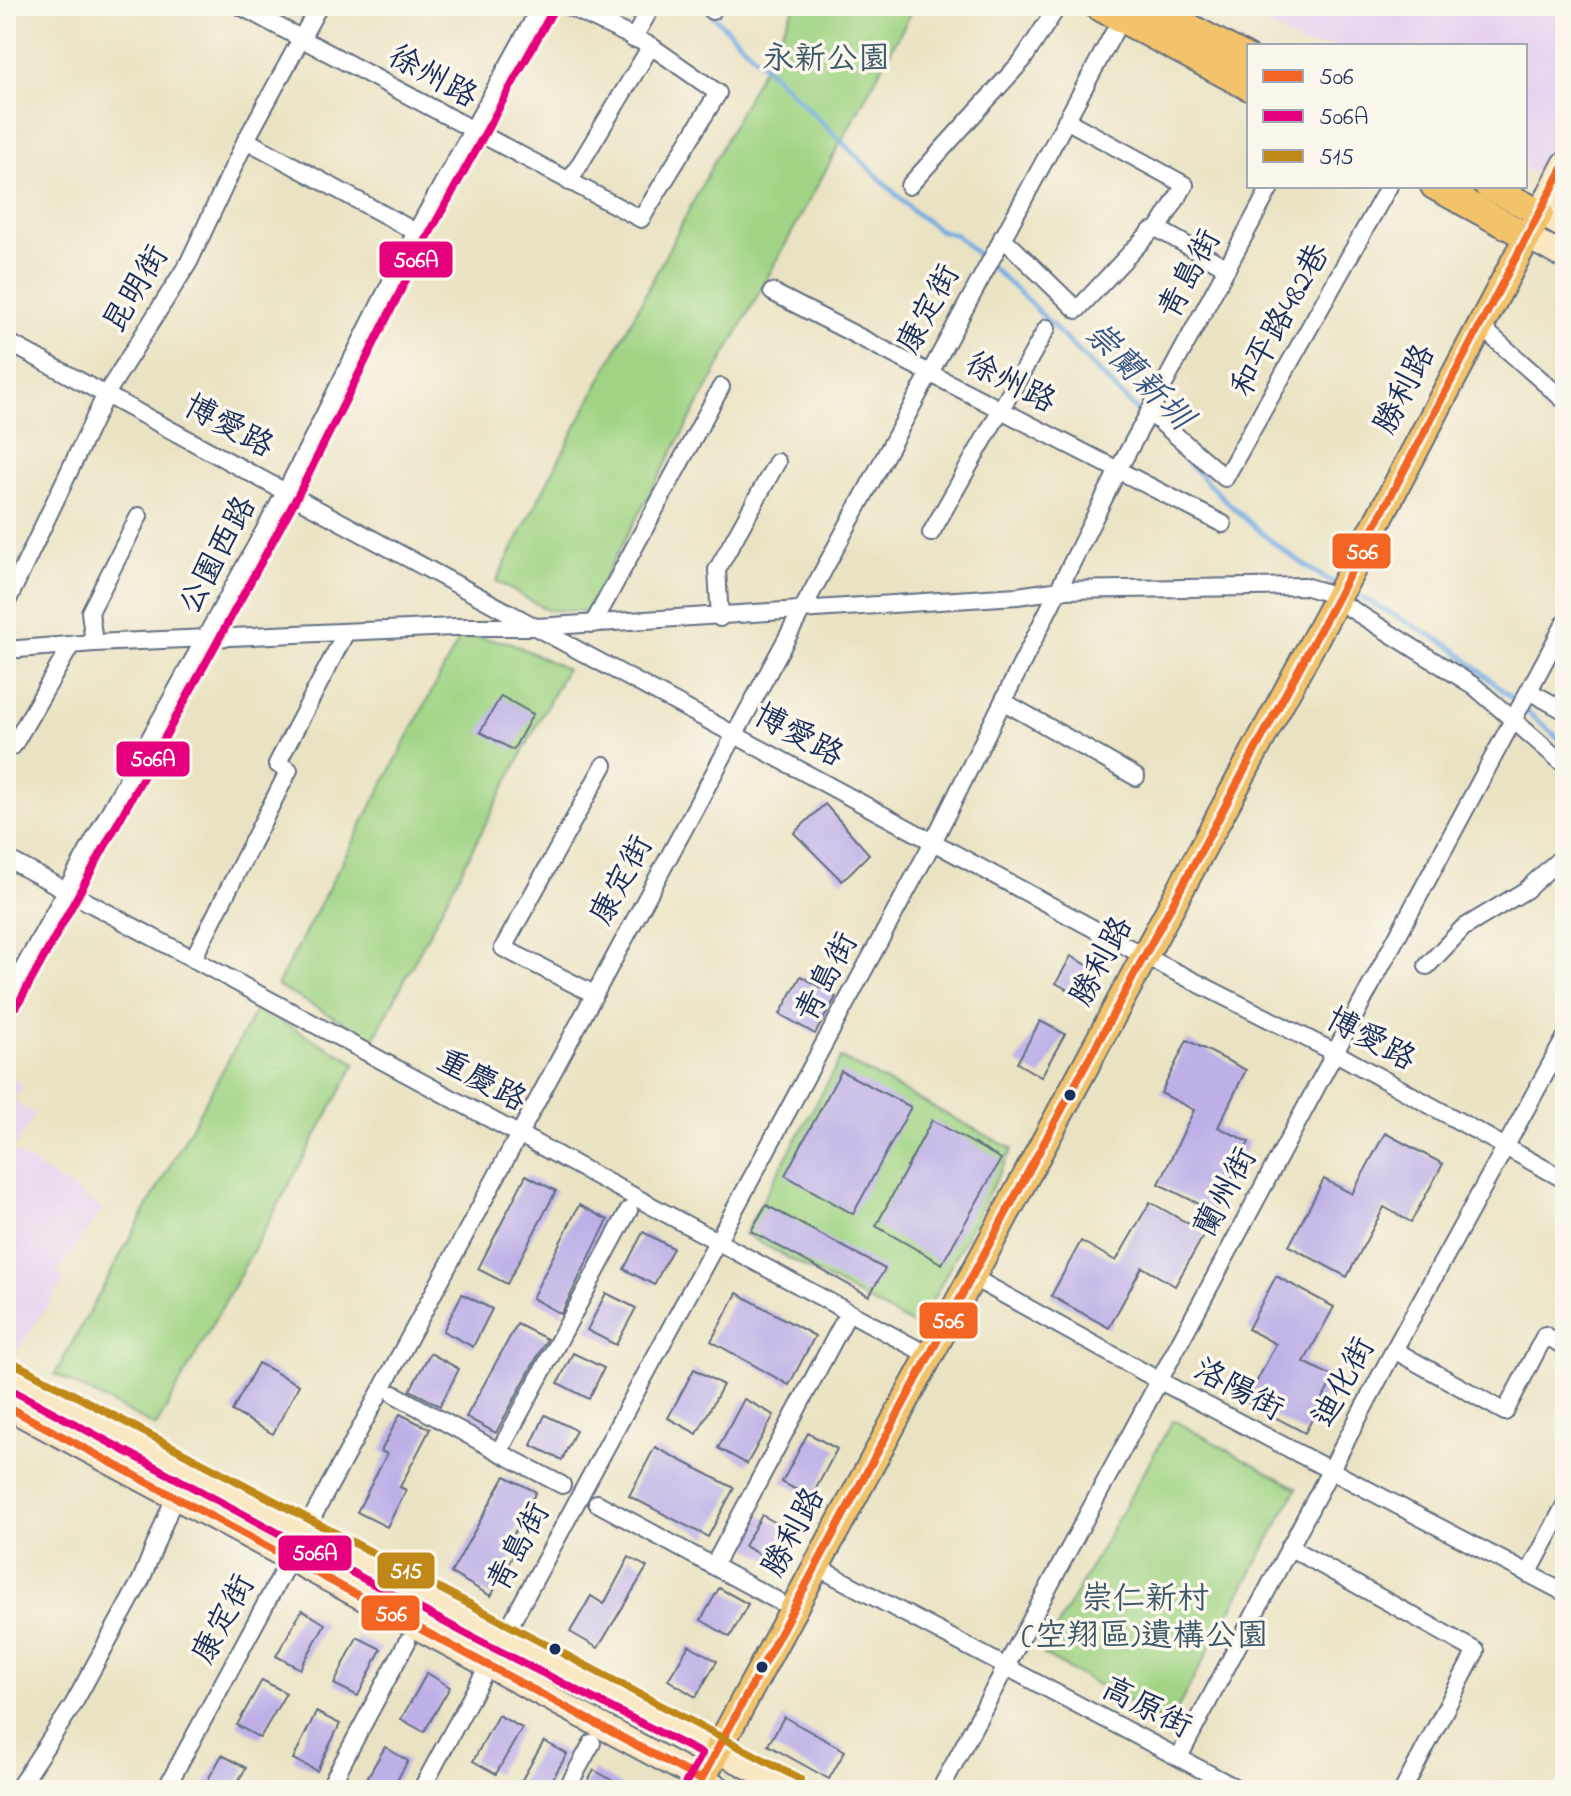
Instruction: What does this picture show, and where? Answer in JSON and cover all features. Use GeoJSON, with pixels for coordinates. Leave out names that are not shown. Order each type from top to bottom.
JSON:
{"type":"FeatureCollection","features":[{"type":"Feature","properties":{"kind":"main road"},"geometry":{"type":"LineString","coordinates":[[1097,6],[1124,13],[1247,86]]}},
{"type":"Feature","properties":{"kind":"main road"},"geometry":{"type":"LineString","coordinates":[[1150,6],[1247,58]]}},
{"type":"Feature","properties":{"kind":"main road"},"geometry":{"type":"LineString","coordinates":[[1439,188],[1534,225]]}},
{"type":"Feature","properties":{"kind":"main road"},"geometry":{"type":"LineString","coordinates":[[1490,188],[1534,225]]}},
{"type":"Feature","properties":{"kind":"main road","name":"勝利路"},"geometry":{"type":"LineString","coordinates":[[706,1787],[718,1749],[815,1566],[1340,592],[1534,225]]}},
{"type":"Feature","properties":{"kind":"street","name":"徐州路"},"geometry":{"type":"LineString","coordinates":[[240,6],[641,219],[718,93],[651,46]]}},
{"type":"Feature","properties":{"kind":"street","name":"昆明街"},"geometry":{"type":"LineString","coordinates":[[6,604],[106,394],[189,262],[246,140],[319,6]]}},
{"type":"Feature","properties":{"kind":"street","name":"公園西路"},"geometry":{"type":"LineString","coordinates":[[6,1000],[286,491],[416,232],[541,6]]}},
{"type":"Feature","properties":{"kind":"street"},"geometry":{"type":"LineString","coordinates":[[568,6],[651,46],[569,182]]}},
{"type":"Feature","properties":{"kind":"street"},"geometry":{"type":"LineString","coordinates":[[633,39],[652,6]]}},
{"type":"Feature","properties":{"kind":"street"},"geometry":{"type":"LineString","coordinates":[[909,186],[1022,61],[1058,6]]}},
{"type":"Feature","properties":{"kind":"street","name":"康定街"},"geometry":{"type":"LineString","coordinates":[[169,1783],[1124,13]]}},
{"type":"Feature","properties":{"kind":"street"},"geometry":{"type":"LineString","coordinates":[[1066,120],[1185,185],[1158,229],[1227,268]]}},
{"type":"Feature","properties":{"kind":"street"},"geometry":{"type":"LineString","coordinates":[[246,140],[416,232]]}},
{"type":"Feature","properties":{"kind":"street","name":"勝利路"},"geometry":{"type":"LineString","coordinates":[[1534,225],[1565,164]]}},
{"type":"Feature","properties":{"kind":"street","name":"青島街"},"geometry":{"type":"LineString","coordinates":[[421,1790],[933,842],[1006,703],[1118,470],[1270,188]]}},
{"type":"Feature","properties":{"kind":"street","name":"和平路482巷"},"geometry":{"type":"LineString","coordinates":[[1145,419],[1225,478],[1388,188]]}},
{"type":"Feature","properties":{"kind":"street"},"geometry":{"type":"LineString","coordinates":[[1534,225],[1565,227]]}},
{"type":"Feature","properties":{"kind":"street"},"geometry":{"type":"LineString","coordinates":[[1534,225],[1565,257]]}},
{"type":"Feature","properties":{"kind":"street"},"geometry":{"type":"LineString","coordinates":[[1002,237],[1077,310],[1151,231]]}},
{"type":"Feature","properties":{"kind":"street","name":"徐州路"},"geometry":{"type":"LineString","coordinates":[[772,292],[1223,524]]}},
{"type":"Feature","properties":{"kind":"street"},"geometry":{"type":"LineString","coordinates":[[1479,325],[1565,401]]}},
{"type":"Feature","properties":{"kind":"street"},"geometry":{"type":"LineString","coordinates":[[931,533],[1047,328]]}},
{"type":"Feature","properties":{"kind":"street","name":"博愛路"},"geometry":{"type":"LineString","coordinates":[[6,341],[1144,956],[1334,1052],[1565,1180]]}},
{"type":"Feature","properties":{"kind":"street"},"geometry":{"type":"LineString","coordinates":[[593,624],[721,387]]}},
{"type":"Feature","properties":{"kind":"street"},"geometry":{"type":"LineString","coordinates":[[720,618],[717,570],[777,462]]}},
{"type":"Feature","properties":{"kind":"street"},"geometry":{"type":"LineString","coordinates":[[94,643],[90,612],[139,516]]}},
{"type":"Feature","properties":{"kind":"street"},"geometry":{"type":"LineString","coordinates":[[6,650],[94,643],[720,618],[1061,590],[1304,586],[1324,592],[1340,592],[1474,686],[1521,705],[1565,711]]}},
{"type":"Feature","properties":{"kind":"street","name":"蘭州街"},"geometry":{"type":"LineString","coordinates":[[940,1790],[1565,623]]}},
{"type":"Feature","properties":{"kind":"street"},"geometry":{"type":"LineString","coordinates":[[193,959],[289,770],[277,764],[345,634]]}},
{"type":"Feature","properties":{"kind":"street"},"geometry":{"type":"LineString","coordinates":[[13,746],[70,647]]}},
{"type":"Feature","properties":{"kind":"street"},"geometry":{"type":"LineString","coordinates":[[1006,703],[1136,777]]}},
{"type":"Feature","properties":{"kind":"street"},"geometry":{"type":"LineString","coordinates":[[1521,705],[1565,765]]}},
{"type":"Feature","properties":{"kind":"street"},"geometry":{"type":"LineString","coordinates":[[594,994],[503,948],[604,765]]}},
{"type":"Feature","properties":{"kind":"street"},"geometry":{"type":"LineString","coordinates":[[1427,966],[1463,928],[1526,890],[1565,854]]}},
{"type":"Feature","properties":{"kind":"street","name":"重慶路"},"geometry":{"type":"LineString","coordinates":[[6,858],[930,1356]]}},
{"type":"Feature","properties":{"kind":"street","name":"迪化街"},"geometry":{"type":"LineString","coordinates":[[1179,1757],[1394,1350],[1565,1038]]}},
{"type":"Feature","properties":{"kind":"street"},"geometry":{"type":"LineString","coordinates":[[499,1452],[629,1210]]}},
{"type":"Feature","properties":{"kind":"street","name":"洛陽街"},"geometry":{"type":"LineString","coordinates":[[972,1277],[1158,1380],[1565,1593]]}},
{"type":"Feature","properties":{"kind":"street"},"geometry":{"type":"LineString","coordinates":[[714,1565],[843,1323]]}},
{"type":"Feature","properties":{"kind":"street"},"geometry":{"type":"LineString","coordinates":[[1394,1350],[1505,1412],[1545,1335],[1565,1347]]}},
{"type":"Feature","properties":{"kind":"street"},"geometry":{"type":"LineString","coordinates":[[6,1373],[304,1534],[794,1790]]}},
{"type":"Feature","properties":{"kind":"street"},"geometry":{"type":"LineString","coordinates":[[394,1394],[562,1485]]}},
{"type":"Feature","properties":{"kind":"street"},"geometry":{"type":"LineString","coordinates":[[6,1406],[489,1664],[706,1787]]}},
{"type":"Feature","properties":{"kind":"street"},"geometry":{"type":"LineString","coordinates":[[17,1790],[73,1705],[141,1580],[175,1496]]}},
{"type":"Feature","properties":{"kind":"street"},"geometry":{"type":"LineString","coordinates":[[597,1503],[778,1601]]}},
{"type":"Feature","properties":{"kind":"street"},"geometry":{"type":"LineString","coordinates":[[1528,1574],[1565,1505]]}},
{"type":"Feature","properties":{"kind":"street"},"geometry":{"type":"LineString","coordinates":[[1289,1547],[1476,1651],[1403,1790]]}},
{"type":"Feature","properties":{"kind":"street","name":"高原街"},"geometry":{"type":"LineString","coordinates":[[815,1566],[1005,1669],[1240,1790]]}},
{"type":"Feature","properties":{"kind":"street"},"geometry":{"type":"LineString","coordinates":[[328,1790],[407,1642]]}},
{"type":"Feature","properties":{"kind":"street"},"geometry":{"type":"LineString","coordinates":[[566,1790],[592,1743]]}},
{"type":"Feature","properties":{"kind":"shaded area"},"geometry":{"type":"Polygon","coordinates":[[[1232,6],[1565,6],[1565,130],[1540,176],[1527,169],[1527,44],[1301,44],[1232,6]]]}},
{"type":"Feature","properties":{"kind":"shaded area"},"geometry":{"type":"Polygon","coordinates":[[[6,1073],[21,1084],[14,1102],[34,1114],[13,1151],[102,1209],[57,1273],[65,1280],[13,1356],[6,1352],[6,1073]]]}},
{"type":"Feature","properties":{"kind":"green space","name":"永新公園"},"geometry":{"type":"Polygon","coordinates":[[[795,6],[915,6],[586,611],[547,610],[496,581],[795,6]]]}},
{"type":"Feature","properties":{"kind":"green space"},"geometry":{"type":"Polygon","coordinates":[[[461,636],[509,642],[566,669],[374,1039],[277,986],[461,636]]]}},
{"type":"Feature","properties":{"kind":"green space"},"geometry":{"type":"Polygon","coordinates":[[[257,1008],[356,1063],[156,1427],[55,1374],[257,1008]]]}},
{"type":"Feature","properties":{"kind":"green space"},"geometry":{"type":"Polygon","coordinates":[[[841,1058],[1012,1149],[918,1328],[744,1234],[841,1058]]]}},
{"type":"Feature","properties":{"kind":"green space","name":"崇仁新村 (空翔區)遺構公園"},"geometry":{"type":"Polygon","coordinates":[[[1173,1420],[1297,1488],[1169,1724],[1042,1654],[1173,1420]]]}},
{"type":"Feature","properties":{"kind":"building"},"geometry":{"type":"Polygon","coordinates":[[[501,696],[533,714],[513,750],[480,732],[501,696]]]}},
{"type":"Feature","properties":{"kind":"building"},"geometry":{"type":"Polygon","coordinates":[[[825,804],[869,854],[842,881],[794,833],[825,804]]]}},
{"type":"Feature","properties":{"kind":"building"},"geometry":{"type":"Polygon","coordinates":[[[1071,956],[1099,972],[1084,999],[1056,983],[1071,956]]]}},
{"type":"Feature","properties":{"kind":"building"},"geometry":{"type":"Polygon","coordinates":[[[801,976],[836,997],[815,1034],[780,1014],[801,976]]]}},
{"type":"Feature","properties":{"kind":"building"},"geometry":{"type":"Polygon","coordinates":[[[1040,1021],[1065,1034],[1041,1077],[1017,1063],[1040,1021]]]}},
{"type":"Feature","properties":{"kind":"building"},"geometry":{"type":"Polygon","coordinates":[[[1187,1040],[1246,1070],[1218,1127],[1249,1142],[1215,1212],[1159,1184],[1194,1110],[1161,1093],[1187,1040]]]}},
{"type":"Feature","properties":{"kind":"building"},"geometry":{"type":"Polygon","coordinates":[[[841,1071],[911,1107],[853,1214],[785,1175],[841,1071]]]}},
{"type":"Feature","properties":{"kind":"building"},"geometry":{"type":"Polygon","coordinates":[[[932,1120],[1001,1159],[942,1264],[876,1226],[932,1120]]]}},
{"type":"Feature","properties":{"kind":"building"},"geometry":{"type":"Polygon","coordinates":[[[1385,1133],[1443,1164],[1411,1222],[1384,1207],[1347,1277],[1289,1246],[1324,1179],[1352,1194],[1385,1133]]]}},
{"type":"Feature","properties":{"kind":"building"},"geometry":{"type":"Polygon","coordinates":[[[526,1175],[556,1191],[507,1284],[478,1269],[526,1175]]]}},
{"type":"Feature","properties":{"kind":"building"},"geometry":{"type":"Polygon","coordinates":[[[1150,1202],[1205,1233],[1175,1286],[1142,1267],[1109,1328],[1051,1296],[1081,1241],[1116,1261],[1150,1202]]]}},
{"type":"Feature","properties":{"kind":"building"},"geometry":{"type":"Polygon","coordinates":[[[579,1205],[608,1220],[561,1314],[532,1298],[579,1205]]]}},
{"type":"Feature","properties":{"kind":"building"},"geometry":{"type":"Polygon","coordinates":[[[766,1205],[885,1269],[869,1296],[751,1231],[766,1205]]]}},
{"type":"Feature","properties":{"kind":"building"},"geometry":{"type":"Polygon","coordinates":[[[643,1232],[673,1248],[654,1285],[624,1269],[643,1232]]]}},
{"type":"Feature","properties":{"kind":"building"},"geometry":{"type":"Polygon","coordinates":[[[1276,1276],[1334,1307],[1304,1362],[1334,1377],[1305,1433],[1246,1402],[1276,1344],[1248,1329],[1276,1276]]]}},
{"type":"Feature","properties":{"kind":"building"},"geometry":{"type":"Polygon","coordinates":[[[606,1293],[636,1308],[616,1345],[587,1330],[606,1293]]]}},
{"type":"Feature","properties":{"kind":"building"},"geometry":{"type":"Polygon","coordinates":[[[737,1293],[815,1336],[789,1385],[711,1341],[737,1293]]]}},
{"type":"Feature","properties":{"kind":"building"},"geometry":{"type":"Polygon","coordinates":[[[462,1294],[492,1309],[473,1347],[443,1331],[462,1294]]]}},
{"type":"Feature","properties":{"kind":"building"},"geometry":{"type":"Polygon","coordinates":[[[517,1324],[547,1339],[496,1433],[466,1417],[517,1324]]]}},
{"type":"Feature","properties":{"kind":"building"},"geometry":{"type":"Polygon","coordinates":[[[430,1353],[459,1369],[440,1406],[410,1390],[430,1353]]]}},
{"type":"Feature","properties":{"kind":"building"},"geometry":{"type":"Polygon","coordinates":[[[573,1353],[604,1368],[589,1399],[558,1383],[573,1353]]]}},
{"type":"Feature","properties":{"kind":"building"},"geometry":{"type":"Polygon","coordinates":[[[258,1363],[299,1385],[273,1434],[232,1411],[258,1363]]]}},
{"type":"Feature","properties":{"kind":"building"},"geometry":{"type":"Polygon","coordinates":[[[694,1369],[723,1385],[697,1434],[668,1418],[694,1369]]]}},
{"type":"Feature","properties":{"kind":"building"},"geometry":{"type":"Polygon","coordinates":[[[744,1399],[774,1415],[747,1464],[718,1448],[744,1399]]]}},
{"type":"Feature","properties":{"kind":"building"},"geometry":{"type":"Polygon","coordinates":[[[400,1414],[430,1429],[400,1487],[406,1490],[387,1527],[357,1512],[387,1454],[381,1451],[400,1414]]]}},
{"type":"Feature","properties":{"kind":"building"},"geometry":{"type":"Polygon","coordinates":[[[545,1415],[576,1430],[562,1460],[531,1445],[545,1415]]]}},
{"type":"Feature","properties":{"kind":"building"},"geometry":{"type":"Polygon","coordinates":[[[808,1433],[837,1449],[811,1498],[782,1482],[808,1433]]]}},
{"type":"Feature","properties":{"kind":"building"},"geometry":{"type":"Polygon","coordinates":[[[655,1447],[734,1488],[708,1537],[629,1496],[655,1447]]]}},
{"type":"Feature","properties":{"kind":"building"},"geometry":{"type":"Polygon","coordinates":[[[505,1476],[536,1492],[510,1541],[518,1546],[491,1596],[451,1573],[505,1476]]]}},
{"type":"Feature","properties":{"kind":"building"},"geometry":{"type":"Polygon","coordinates":[[[762,1515],[790,1531],[773,1562],[744,1546],[762,1515]]]}},
{"type":"Feature","properties":{"kind":"building"},"geometry":{"type":"Polygon","coordinates":[[[629,1557],[647,1567],[598,1648],[570,1632],[591,1596],[604,1604],[629,1557]]]}},
{"type":"Feature","properties":{"kind":"building"},"geometry":{"type":"Polygon","coordinates":[[[719,1588],[748,1604],[730,1637],[701,1620],[719,1588]]]}},
{"type":"Feature","properties":{"kind":"building"},"geometry":{"type":"Polygon","coordinates":[[[302,1610],[325,1624],[300,1669],[276,1656],[302,1610]]]}},
{"type":"Feature","properties":{"kind":"building"},"geometry":{"type":"Polygon","coordinates":[[[357,1637],[381,1649],[358,1696],[334,1684],[357,1637]]]}},
{"type":"Feature","properties":{"kind":"building"},"geometry":{"type":"Polygon","coordinates":[[[689,1645],[717,1661],[696,1697],[668,1680],[689,1645]]]}},
{"type":"Feature","properties":{"kind":"building"},"geometry":{"type":"Polygon","coordinates":[[[427,1673],[450,1687],[424,1732],[401,1719],[427,1673]]]}},
{"type":"Feature","properties":{"kind":"building"},"geometry":{"type":"Polygon","coordinates":[[[262,1680],[286,1693],[260,1738],[237,1725],[262,1680]]]}},
{"type":"Feature","properties":{"kind":"building"},"geometry":{"type":"Polygon","coordinates":[[[316,1712],[340,1724],[317,1771],[293,1759],[316,1712]]]}},
{"type":"Feature","properties":{"kind":"building"},"geometry":{"type":"Polygon","coordinates":[[[498,1715],[522,1728],[496,1774],[473,1761],[498,1715]]]}},
{"type":"Feature","properties":{"kind":"building"},"geometry":{"type":"Polygon","coordinates":[[[784,1717],[845,1751],[829,1779],[768,1745],[784,1717]]]}},
{"type":"Feature","properties":{"kind":"building"},"geometry":{"type":"Polygon","coordinates":[[[544,1741],[567,1754],[546,1790],[516,1790],[544,1741]]]}},
{"type":"Feature","properties":{"kind":"building"},"geometry":{"type":"Polygon","coordinates":[[[385,1747],[408,1761],[391,1790],[360,1790],[385,1747]]]}},
{"type":"Feature","properties":{"kind":"building"},"geometry":{"type":"Polygon","coordinates":[[[222,1755],[246,1768],[233,1790],[202,1790],[222,1755]]]}},
{"type":"Feature","properties":{"kind":"building"},"geometry":{"type":"Polygon","coordinates":[[[594,1770],[629,1790],[583,1790],[594,1770]]]}},
{"type":"Feature","properties":{"kind":"waterway","name":"崇蘭新圳"},"geometry":{"type":"LineString","coordinates":[[703,6],[914,212],[939,230],[956,235],[1023,296],[1142,416]]}},
{"type":"Feature","properties":{"kind":"waterway","name":"崇蘭新圳"},"geometry":{"type":"LineString","coordinates":[[1149,423],[1259,530],[1307,567],[1334,583]]}},
{"type":"Feature","properties":{"kind":"waterway","name":"崇蘭新圳"},"geometry":{"type":"LineString","coordinates":[[1350,591],[1452,647],[1565,744]]}},
{"type":"Feature","properties":{"kind":"transit line","name":"506A"},"geometry":{"type":"LineString","coordinates":[[17,1006],[297,497],[427,238],[552,12]]}},
{"type":"Feature","properties":{"kind":"transit line","name":"506"},"geometry":{"type":"LineString","coordinates":[[6,1406],[701,1780],[1336,600],[1565,164]]}},
{"type":"Feature","properties":{"kind":"transit line","name":"515"},"geometry":{"type":"LineString","coordinates":[[12,1362],[800,1779]]}},
{"type":"Feature","properties":{"kind":"transit line","name":"506A"},"geometry":{"type":"LineString","coordinates":[[6,1387],[476,1639],[702,1754],[685,1784]]}}]}
